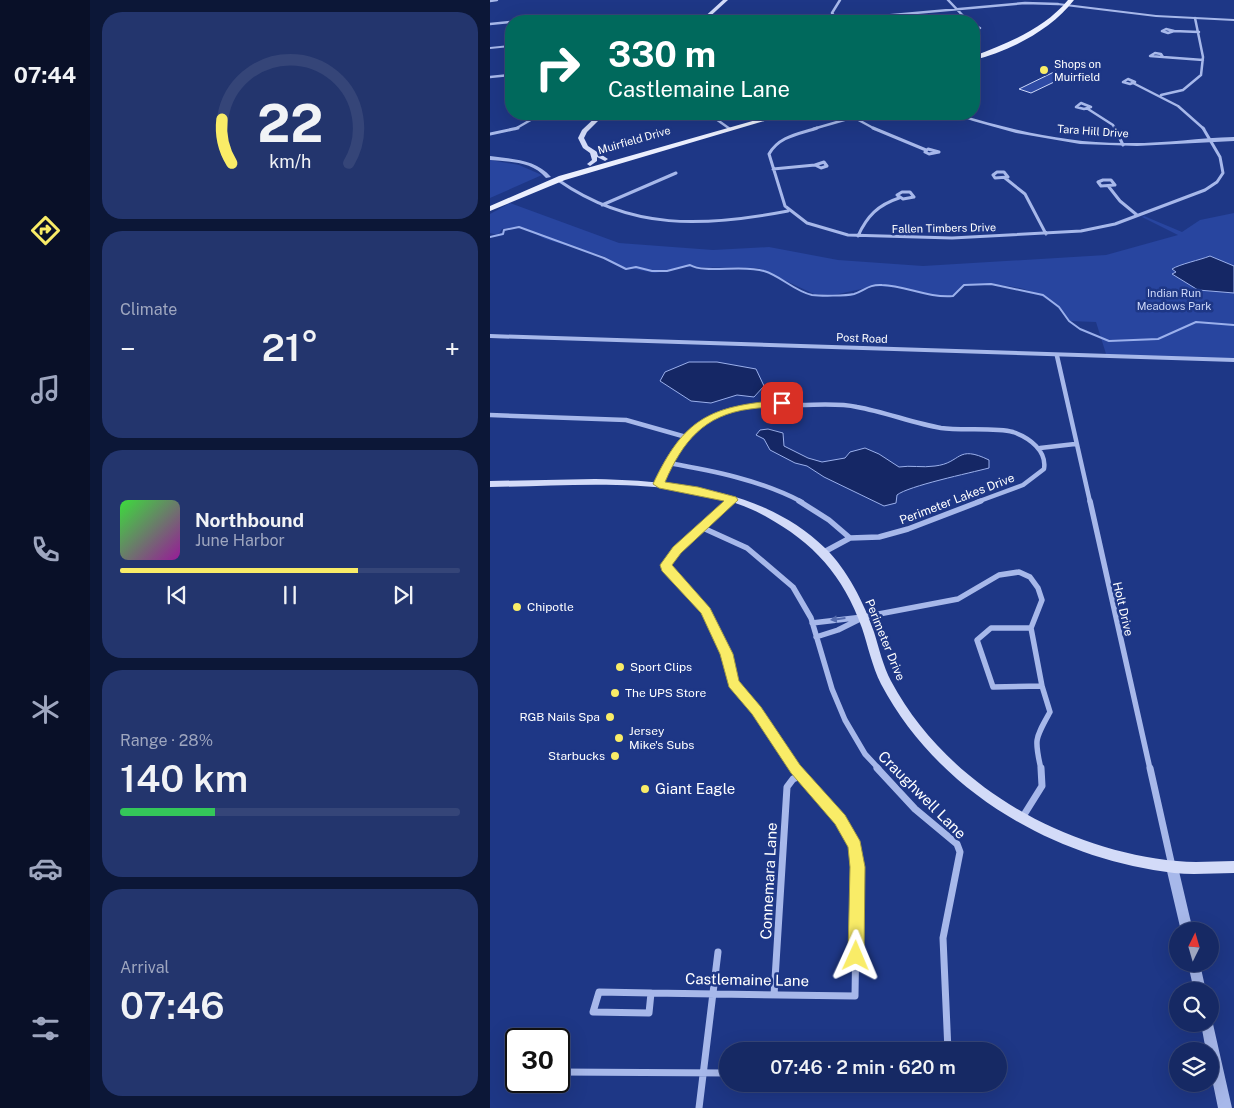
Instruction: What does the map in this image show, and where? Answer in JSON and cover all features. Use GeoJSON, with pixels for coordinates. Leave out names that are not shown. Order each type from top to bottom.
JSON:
{"type":"FeatureCollection","features":[{"type":"Feature","properties":{"kind":"main road"},"geometry":{"type":"LineString","coordinates":[[709,15],[726,0]]}},
{"type":"Feature","properties":{"kind":"main road"},"geometry":{"type":"LineString","coordinates":[[980,51],[994,46],[1036,24],[1060,2]]}},
{"type":"Feature","properties":{"kind":"main road"},"geometry":{"type":"LineString","coordinates":[[980,55],[1021,38],[1044,25],[1069,3]]}},
{"type":"Feature","properties":{"kind":"main road"},"geometry":{"type":"LineString","coordinates":[[491,205],[537,185],[600,164],[605,160],[593,153],[582,143],[581,135],[596,120]]}},
{"type":"Feature","properties":{"kind":"main road","name":"Muirfield Drive"},"geometry":{"type":"LineString","coordinates":[[491,205],[558,180],[750,120]]}},
{"type":"Feature","properties":{"kind":"main road","name":"Muirfield Drive"},"geometry":{"type":"LineString","coordinates":[[491,205],[509,194],[547,180],[548,176],[760,120]]}},
{"type":"Feature","properties":{"kind":"main road"},"geometry":{"type":"LineString","coordinates":[[593,153],[595,160],[593,163]]}},
{"type":"Feature","properties":{"kind":"main road","name":"Perimeter Drive"},"geometry":{"type":"LineString","coordinates":[[490,484],[659,484],[698,490],[767,513],[824,552],[847,585],[863,617],[884,678],[916,731],[931,750],[970,783],[1022,819],[1059,838],[1099,851],[1123,858],[1172,867],[1234,867]]}},
{"type":"Feature","properties":{"kind":"street"},"geometry":{"type":"LineString","coordinates":[[490,2],[497,0]]}},
{"type":"Feature","properties":{"kind":"street"},"geometry":{"type":"LineString","coordinates":[[834,15],[832,13],[840,0]]}},
{"type":"Feature","properties":{"kind":"street"},"geometry":{"type":"LineString","coordinates":[[948,0],[963,15]]}},
{"type":"Feature","properties":{"kind":"street"},"geometry":{"type":"LineString","coordinates":[[903,15],[1026,3],[1060,2],[1130,14],[1234,20]]}},
{"type":"Feature","properties":{"kind":"street"},"geometry":{"type":"LineString","coordinates":[[1160,95],[1183,90],[1200,75],[1202,60],[1195,18]]}},
{"type":"Feature","properties":{"kind":"street"},"geometry":{"type":"LineString","coordinates":[[490,24],[505,23]]}},
{"type":"Feature","properties":{"kind":"street"},"geometry":{"type":"LineString","coordinates":[[1174,31],[1198,32]]}},
{"type":"Feature","properties":{"kind":"street"},"geometry":{"type":"LineString","coordinates":[[490,48],[505,47]]}},
{"type":"Feature","properties":{"kind":"street"},"geometry":{"type":"LineString","coordinates":[[1163,57],[1202,60]]}},
{"type":"Feature","properties":{"kind":"street"},"geometry":{"type":"LineString","coordinates":[[490,77],[505,76]]}},
{"type":"Feature","properties":{"kind":"street"},"geometry":{"type":"LineString","coordinates":[[1133,83],[1160,95],[1197,122],[1213,140]]}},
{"type":"Feature","properties":{"kind":"street"},"geometry":{"type":"LineString","coordinates":[[1088,109],[1113,126],[1123,144]]}},
{"type":"Feature","properties":{"kind":"street"},"geometry":{"type":"LineString","coordinates":[[490,134],[506,133],[522,128],[533,120]]}},
{"type":"Feature","properties":{"kind":"street"},"geometry":{"type":"LineString","coordinates":[[717,120],[728,128]]}},
{"type":"Feature","properties":{"kind":"street"},"geometry":{"type":"LineString","coordinates":[[558,180],[602,204],[638,216],[692,222],[740,220],[788,210],[782,200],[770,154],[778,142],[847,120]]}},
{"type":"Feature","properties":{"kind":"street"},"geometry":{"type":"LineString","coordinates":[[857,120],[884,134],[926,150]]}},
{"type":"Feature","properties":{"kind":"street","name":"Tara Hill Drive"},"geometry":{"type":"LineString","coordinates":[[976,120],[1036,136],[1068,141],[1123,144],[1234,140]]}},
{"type":"Feature","properties":{"kind":"street","name":"Fallen Timbers Drive"},"geometry":{"type":"LineString","coordinates":[[788,210],[813,225],[858,236],[952,238],[1081,231],[1106,226],[1137,215],[1205,190],[1217,182],[1223,173],[1220,152],[1213,140]]}},
{"type":"Feature","properties":{"kind":"street"},"geometry":{"type":"LineString","coordinates":[[490,158],[527,164],[541,170],[548,176]]}},
{"type":"Feature","properties":{"kind":"street"},"geometry":{"type":"LineString","coordinates":[[773,169],[816,165]]}},
{"type":"Feature","properties":{"kind":"street"},"geometry":{"type":"LineString","coordinates":[[602,204],[649,182],[676,173]]}},
{"type":"Feature","properties":{"kind":"street"},"geometry":{"type":"LineString","coordinates":[[1005,178],[1025,194],[1046,234]]}},
{"type":"Feature","properties":{"kind":"street"},"geometry":{"type":"LineString","coordinates":[[1109,187],[1115,185],[1114,182],[1105,180],[1098,182],[1101,186],[1109,187],[1120,201],[1137,215]]}},
{"type":"Feature","properties":{"kind":"street"},"geometry":{"type":"LineString","coordinates":[[858,236],[866,218],[873,210],[899,198],[909,200],[915,196],[910,192],[902,192],[897,195],[899,198]]}},
{"type":"Feature","properties":{"kind":"street","name":"Post Road"},"geometry":{"type":"LineString","coordinates":[[490,336],[1057,356],[1234,360]]}},
{"type":"Feature","properties":{"kind":"street","name":"Holt Drive"},"geometry":{"type":"LineString","coordinates":[[1057,356],[1172,867]]}},
{"type":"Feature","properties":{"kind":"street"},"geometry":{"type":"LineString","coordinates":[[659,484],[668,463],[686,436],[701,422],[723,412],[760,404],[855,406],[942,428],[1013,432],[1040,448],[1076,444]]}},
{"type":"Feature","properties":{"kind":"street"},"geometry":{"type":"LineString","coordinates":[[490,415],[626,420],[686,436]]}},
{"type":"Feature","properties":{"kind":"street","name":"Perimeter Lakes Drive"},"geometry":{"type":"LineString","coordinates":[[824,552],[850,538],[879,537],[908,529],[1023,485],[1039,476],[1044,469],[1045,462],[1040,448]]}},
{"type":"Feature","properties":{"kind":"street"},"geometry":{"type":"LineString","coordinates":[[668,463],[721,472],[769,486],[813,508],[850,538]]}},
{"type":"Feature","properties":{"kind":"street","name":"Castlemaine Lane"},"geometry":{"type":"LineString","coordinates":[[651,992],[649,1013],[593,1012],[599,992],[651,992],[855,996],[857,867],[855,846],[840,820],[802,775],[769,732],[756,710],[733,683],[726,654],[706,611],[666,568],[667,561],[677,550],[732,500]]}},
{"type":"Feature","properties":{"kind":"street","name":"Craughwell Lane"},"geometry":{"type":"LineString","coordinates":[[703,528],[747,548],[793,587],[812,623],[832,689],[845,720],[865,754],[915,809],[957,844],[960,852],[959,860],[945,919],[943,938],[948,1042]]}},
{"type":"Feature","properties":{"kind":"street"},"geometry":{"type":"LineString","coordinates":[[812,623],[840,618],[863,617],[958,599],[999,575],[1019,572],[1030,577],[1038,588],[1042,600],[1031,628],[1042,686],[1050,712],[1035,744],[1043,775],[1042,786],[1022,819]]}},
{"type":"Feature","properties":{"kind":"street"},"geometry":{"type":"LineString","coordinates":[[816,637],[838,630],[863,617]]}},
{"type":"Feature","properties":{"kind":"street"},"geometry":{"type":"LineString","coordinates":[[1031,628],[991,628],[977,640],[993,687],[1042,686]]}},
{"type":"Feature","properties":{"kind":"street","name":"Connemara Lane"},"geometry":{"type":"LineString","coordinates":[[774,995],[787,787],[793,780],[802,775]]}},
{"type":"Feature","properties":{"kind":"street"},"geometry":{"type":"LineString","coordinates":[[1172,867],[1184,922]]}},
{"type":"Feature","properties":{"kind":"street"},"geometry":{"type":"LineString","coordinates":[[699,1108],[718,952]]}},
{"type":"Feature","properties":{"kind":"street"},"geometry":{"type":"LineString","coordinates":[[1209,1032],[1225,1108]]}},
{"type":"Feature","properties":{"kind":"street"},"geometry":{"type":"LineString","coordinates":[[570,1072],[719,1073]]}},
{"type":"Feature","properties":{"kind":"green space"},"geometry":{"type":"Polygon","coordinates":[[[490,160],[519,165],[542,175],[490,198],[490,160]]]}},
{"type":"Feature","properties":{"kind":"green space","name":"Indian Run Meadows Park"},"geometry":{"type":"Polygon","coordinates":[[[510,203],[619,243],[713,250],[769,247],[838,260],[923,266],[1106,255],[1178,235],[1142,217],[1144,216],[1182,232],[1200,220],[1234,213],[1234,360],[1107,357],[1096,322],[1069,321],[1059,309],[1036,293],[1009,286],[964,285],[953,296],[939,297],[901,288],[875,286],[834,295],[814,294],[758,268],[684,267],[655,273],[623,267],[603,256],[545,239],[529,230],[517,227],[502,229],[498,235],[490,233],[490,214],[510,203]]]}},
{"type":"Feature","properties":{"kind":"shaded area"},"geometry":{"type":"Polygon","coordinates":[[[1210,256],[1234,266],[1234,293],[1198,290],[1172,274],[1176,272],[1172,269],[1176,267],[1210,256]]]}},
{"type":"Feature","properties":{"kind":"shaded area"},"geometry":{"type":"Polygon","coordinates":[[[689,362],[717,362],[756,369],[764,386],[754,397],[737,395],[711,403],[691,401],[660,381],[665,372],[689,362]]]}},
{"type":"Feature","properties":{"kind":"shaded area"},"geometry":{"type":"Polygon","coordinates":[[[768,429],[783,433],[784,446],[808,458],[822,462],[845,458],[850,452],[865,448],[879,454],[899,467],[935,466],[950,462],[965,454],[970,454],[989,460],[989,468],[903,491],[897,495],[896,503],[884,506],[824,477],[807,466],[795,463],[770,450],[764,439],[756,435],[760,430],[768,429]]]}},
{"type":"Feature","properties":{"kind":"building"},"geometry":{"type":"Polygon","coordinates":[[[1056,71],[1060,79],[1052,83],[1031,93],[1019,89],[1056,71]]]}},
{"type":"Feature","properties":{"kind":"waterway"},"geometry":{"type":"LineString","coordinates":[[490,237],[503,234],[504,230],[519,227],[604,258],[626,269],[636,267],[652,271],[667,271],[690,265],[705,269],[755,269],[770,273],[799,290],[812,295],[850,295],[870,287],[882,285],[935,295],[953,296],[964,285],[991,284],[1043,295],[1059,307],[1069,321],[1080,329],[1109,341],[1158,339],[1196,322],[1234,325]]}},
{"type":"Feature","properties":{"kind":"place","name":"Shops on Muirfield"},"geometry":{"type":"Point","coordinates":[1044,70]}},
{"type":"Feature","properties":{"kind":"place","name":"Chipotle"},"geometry":{"type":"Point","coordinates":[517,607]}},
{"type":"Feature","properties":{"kind":"place","name":"Sport Clips"},"geometry":{"type":"Point","coordinates":[620,667]}},
{"type":"Feature","properties":{"kind":"place","name":"The UPS Store"},"geometry":{"type":"Point","coordinates":[615,693]}},
{"type":"Feature","properties":{"kind":"place","name":"RGB Nails Spa"},"geometry":{"type":"Point","coordinates":[610,717]}},
{"type":"Feature","properties":{"kind":"place","name":"Jersey Mike's Subs"},"geometry":{"type":"Point","coordinates":[619,738]}},
{"type":"Feature","properties":{"kind":"place","name":"Starbucks"},"geometry":{"type":"Point","coordinates":[615,756]}},
{"type":"Feature","properties":{"kind":"place","name":"Giant Eagle"},"geometry":{"type":"Point","coordinates":[645,789]}},
{"type":"Feature","properties":{"kind":"route"},"geometry":{"type":"LineString","coordinates":[[782,403],[739,407],[723,412],[701,422],[686,436],[668,463],[659,484],[698,490],[732,500],[677,550],[667,561],[666,568],[706,611],[728,659],[733,683],[740,694],[756,710],[769,732],[796,769],[840,820],[855,846],[857,867],[856,956]]}}]}
